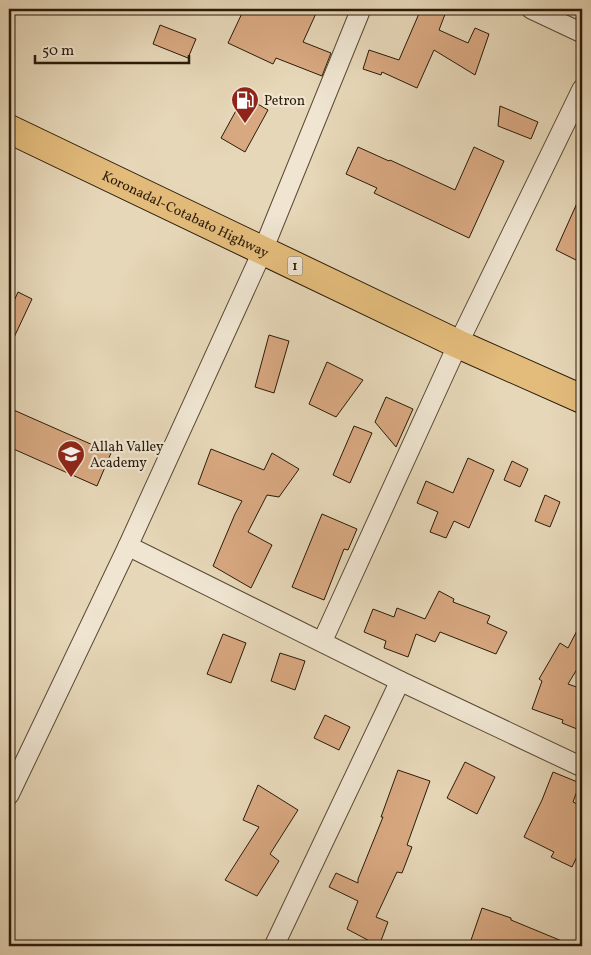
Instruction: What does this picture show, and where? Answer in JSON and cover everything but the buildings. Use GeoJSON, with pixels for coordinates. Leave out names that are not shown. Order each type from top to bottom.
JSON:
{"type":"FeatureCollection","features":[{"type":"Feature","properties":{"kind":"highway","name":"Koronadal-Cotabato Highway"},"geometry":{"type":"LineString","coordinates":[[9,129],[458,344],[582,399]]}},
{"type":"Feature","properties":{"kind":"street"},"geometry":{"type":"LineString","coordinates":[[9,795],[128,546],[263,250],[361,9]]}},
{"type":"Feature","properties":{"kind":"street"},"geometry":{"type":"LineString","coordinates":[[531,9],[582,33]]}},
{"type":"Feature","properties":{"kind":"street"},"geometry":{"type":"LineString","coordinates":[[322,642],[458,344],[582,89]]}},
{"type":"Feature","properties":{"kind":"street"},"geometry":{"type":"LineString","coordinates":[[128,546],[400,681],[582,767]]}},
{"type":"Feature","properties":{"kind":"street"},"geometry":{"type":"LineString","coordinates":[[274,946],[400,681]]}},
{"type":"Feature","properties":{"kind":"place","name":"Petron"},"geometry":{"type":"Point","coordinates":[245,124]}},
{"type":"Feature","properties":{"kind":"place","name":"Allah Valley Academy"},"geometry":{"type":"Point","coordinates":[71,478]}}]}
